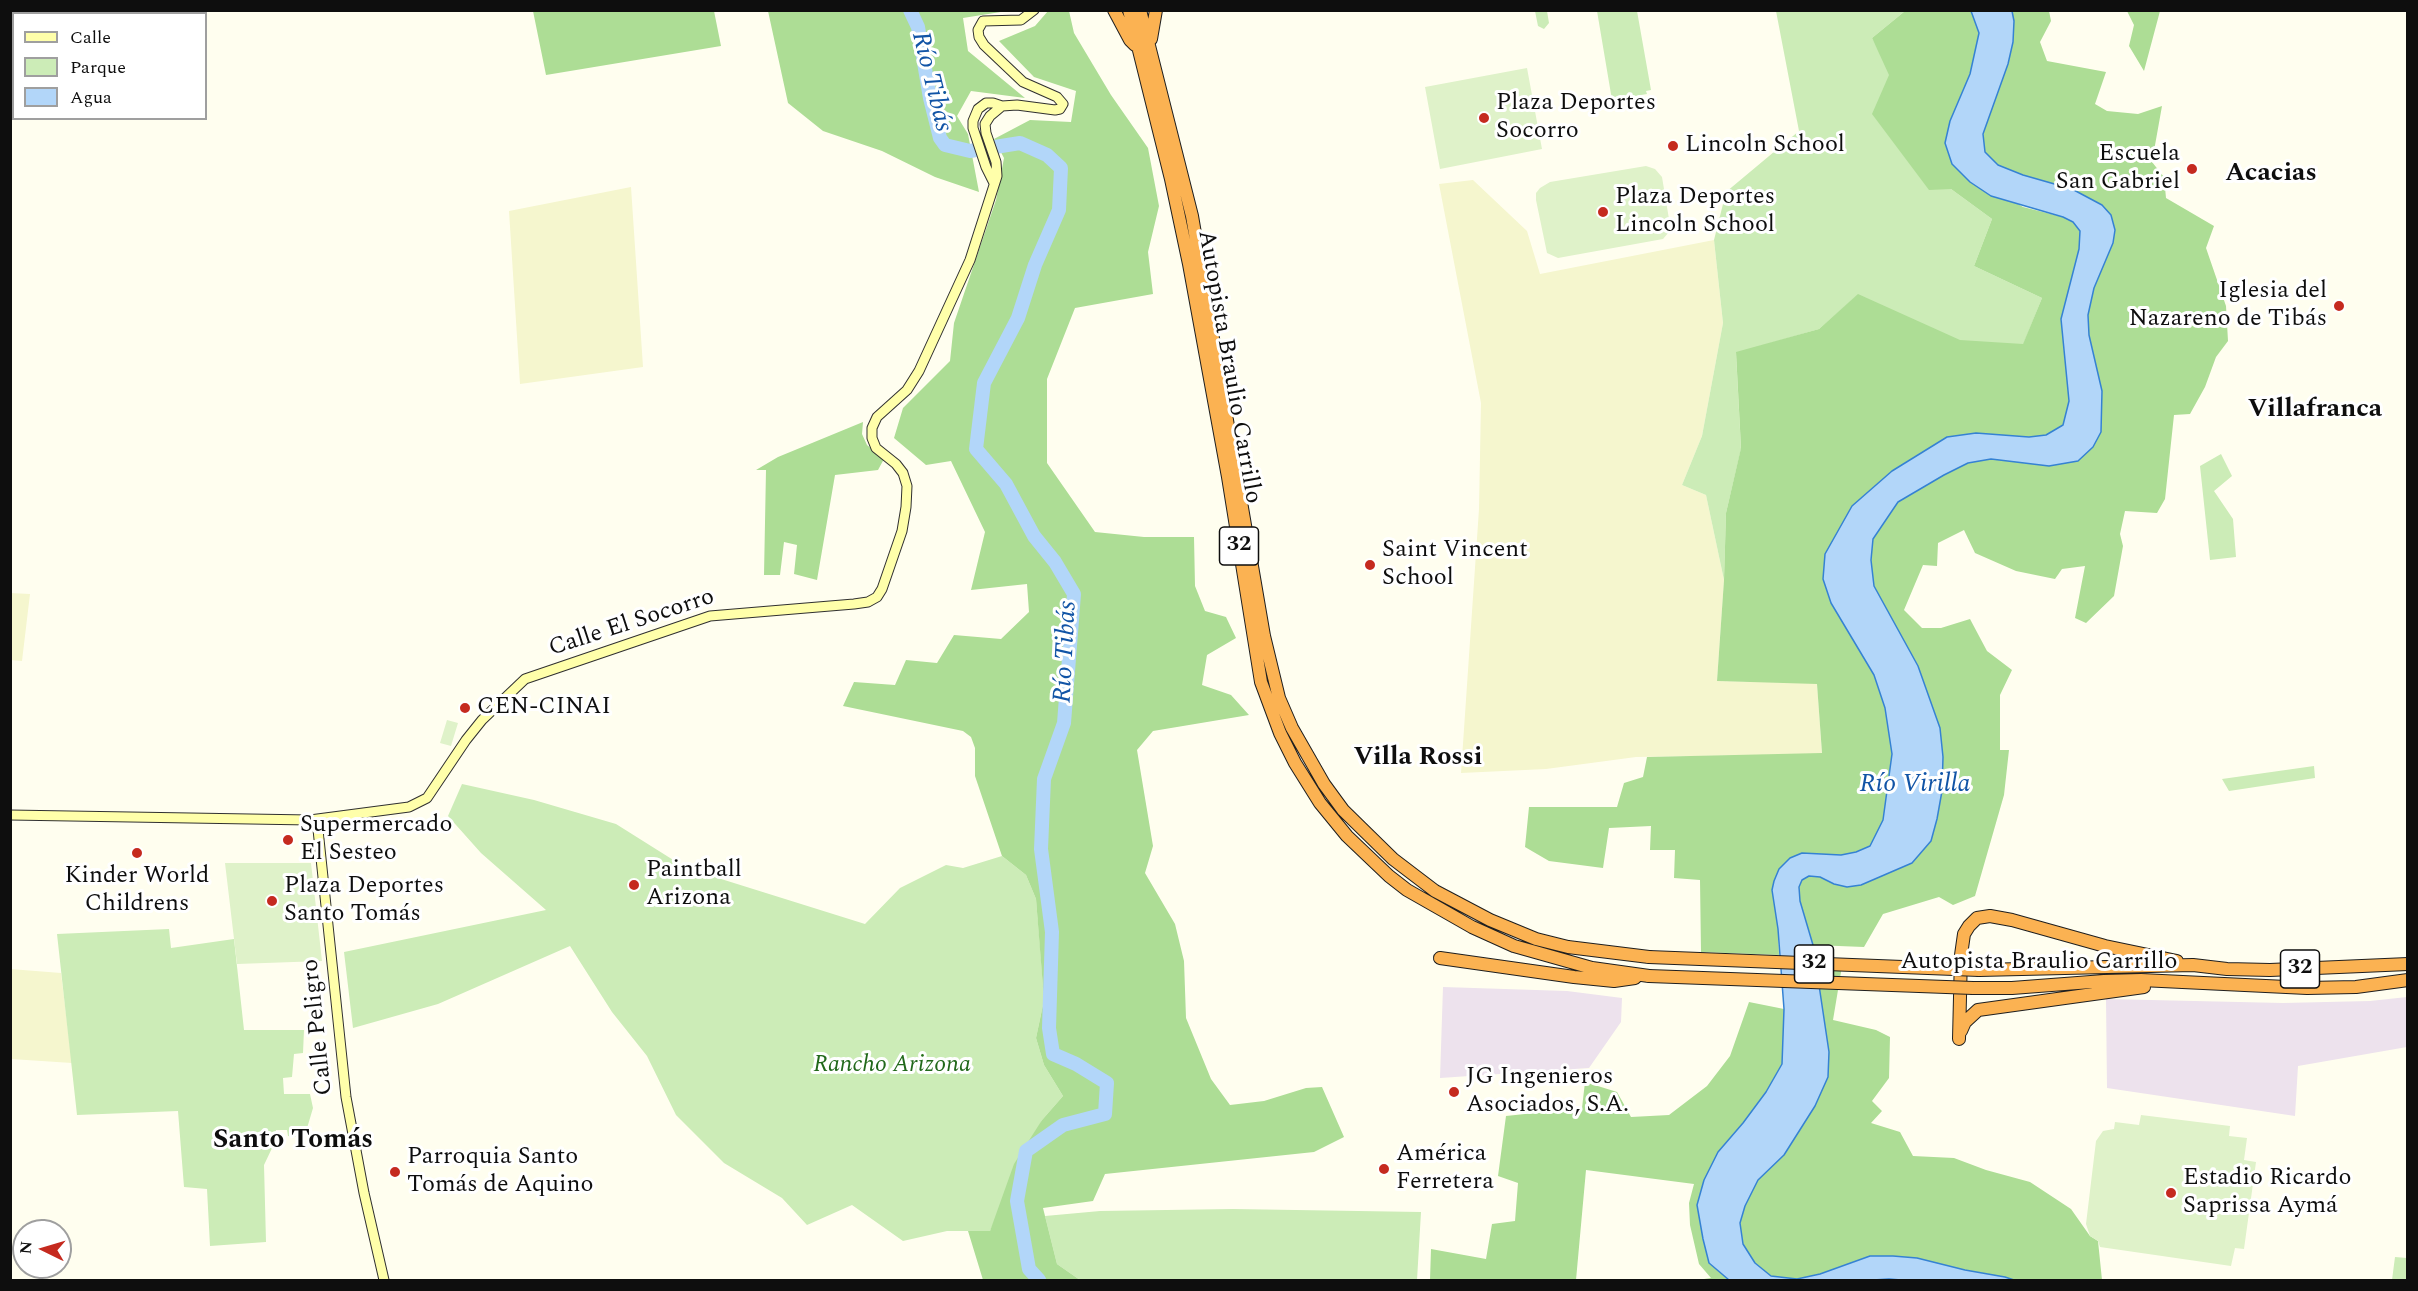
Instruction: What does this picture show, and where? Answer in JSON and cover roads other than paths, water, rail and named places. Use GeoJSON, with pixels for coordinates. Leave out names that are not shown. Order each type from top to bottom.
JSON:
{"type":"FeatureCollection","features":[{"type":"Feature","properties":{"kind":"highway"},"geometry":{"type":"LineString","coordinates":[[1114,10],[1130,40],[1145,48],[1156,10]]}},
{"type":"Feature","properties":{"kind":"highway","name":"Autopista Braulio Carrillo"},"geometry":{"type":"LineString","coordinates":[[1129,10],[1145,48],[1192,216],[1266,647],[1279,698],[1302,747],[1343,810],[1393,859],[1435,891],[1490,920],[1536,939],[1568,947],[1649,957],[1979,970],[2193,965],[2270,970],[2392,965],[2408,962]]}},
{"type":"Feature","properties":{"kind":"highway","name":"Autopista Braulio Carrillo"},"geometry":{"type":"LineString","coordinates":[[1140,10],[1145,48],[1189,264],[1228,477],[1261,682],[1280,733],[1295,763],[1320,803],[1347,836],[1407,890],[1456,918],[1514,946],[1592,968],[1649,976],[1973,988],[2012,988],[2104,981],[2307,988],[2356,987],[2408,980]]}},
{"type":"Feature","properties":{"kind":"highway"},"geometry":{"type":"LineString","coordinates":[[2175,982],[1978,1010],[1965,1022],[1959,1039],[1959,983],[1964,934],[1977,918],[1990,916],[2012,920],[2105,946],[2193,965]]}},
{"type":"Feature","properties":{"kind":"highway"},"geometry":{"type":"LineString","coordinates":[[1440,958],[1614,981],[1649,976]]}},
{"type":"Feature","properties":{"kind":"highway"},"geometry":{"type":"LineString","coordinates":[[1959,983],[1962,994],[1978,1010]]}},
{"type":"Feature","properties":{"kind":"street"},"geometry":{"type":"LineString","coordinates":[[994,183],[975,137],[972,121],[978,109],[990,103],[1054,110],[1063,106],[1062,100],[1057,97],[1023,82],[994,56],[977,34],[983,21],[1021,20],[1034,10]]}},
{"type":"Feature","properties":{"kind":"street","name":"Calle El Socorro"},"geometry":{"type":"LineString","coordinates":[[317,820],[396,810],[422,802],[482,720],[525,679],[710,616],[854,604],[868,602],[876,597],[882,589],[902,531],[907,486],[903,473],[896,464],[876,448],[872,438],[873,428],[877,417],[907,390],[919,371],[970,260],[997,176],[996,162],[986,133],[987,120],[1002,106]]}},
{"type":"Feature","properties":{"kind":"street"},"geometry":{"type":"LineString","coordinates":[[10,815],[317,820]]}},
{"type":"Feature","properties":{"kind":"street","name":"Calle Peligro"},"geometry":{"type":"LineString","coordinates":[[317,820],[346,1097],[363,1193],[384,1281]]}},
{"type":"Feature","properties":{"kind":"water","name":"Río Virilla"},"geometry":{"type":"Polygon","coordinates":[[[1971,11],[2012,11],[2014,21],[2013,42],[2008,64],[1983,134],[1985,152],[1998,165],[2072,189],[2102,205],[2111,215],[2115,230],[2113,243],[2094,288],[2088,315],[2089,335],[2102,391],[2101,432],[2093,447],[2078,461],[2049,466],[1991,459],[1968,463],[1898,502],[1873,539],[1871,560],[1874,586],[1918,666],[1940,728],[1943,757],[1942,791],[1937,819],[1931,841],[1912,863],[1861,885],[1847,887],[1820,877],[1809,876],[1802,880],[1799,887],[1800,901],[1813,945],[1829,1052],[1828,1077],[1815,1106],[1784,1155],[1758,1180],[1745,1206],[1740,1223],[1743,1244],[1755,1263],[1771,1276],[1797,1279],[1820,1274],[1870,1256],[1893,1256],[1917,1258],[2014,1280],[1729,1280],[1709,1263],[1697,1205],[1704,1180],[1718,1152],[1766,1092],[1782,1064],[1784,1009],[1778,929],[1772,890],[1774,881],[1779,869],[1790,858],[1802,853],[1841,855],[1870,846],[1883,820],[1892,754],[1885,708],[1874,675],[1831,603],[1823,579],[1825,554],[1852,506],[1892,471],[1947,437],[1976,433],[2029,437],[2046,435],[2063,425],[2069,401],[2061,319],[2079,249],[2080,231],[2073,222],[2063,217],[1991,196],[1970,182],[1952,164],[1945,143],[1950,121],[1970,74],[1979,33],[1971,11]]]}},
{"type":"Feature","properties":{"kind":"waterway","name":"Río Tibás"},"geometry":{"type":"LineString","coordinates":[[910,10],[918,27],[930,98],[940,138],[945,145],[970,151],[1020,143],[1047,155],[1061,168],[1059,210],[1035,265],[1018,318],[984,383],[976,449],[1006,484],[1034,536],[1055,562],[1074,594],[1064,723],[1044,779],[1041,849],[1052,932],[1049,1028],[1053,1054],[1076,1064],[1107,1083],[1105,1114],[1063,1125],[1026,1151],[1017,1201],[1029,1269],[1039,1280]]}},
{"type":"Feature","properties":{"kind":"place","name":"Plaza Deportes Socorro"},"geometry":{"type":"Point","coordinates":[1484,118]}},
{"type":"Feature","properties":{"kind":"place","name":"Lincoln School"},"geometry":{"type":"Point","coordinates":[1673,146]}},
{"type":"Feature","properties":{"kind":"place","name":"Escuela San Gabriel"},"geometry":{"type":"Point","coordinates":[2192,169]}},
{"type":"Feature","properties":{"kind":"place","name":"Plaza Deportes Lincoln School"},"geometry":{"type":"Point","coordinates":[1603,212]}},
{"type":"Feature","properties":{"kind":"place","name":"Iglesia del Nazareno de Tibás"},"geometry":{"type":"Point","coordinates":[2339,306]}},
{"type":"Feature","properties":{"kind":"place","name":"Saint Vincent School"},"geometry":{"type":"Point","coordinates":[1370,565]}},
{"type":"Feature","properties":{"kind":"place","name":"CEN-CINAI"},"geometry":{"type":"Point","coordinates":[465,708]}},
{"type":"Feature","properties":{"kind":"place","name":"Supermercado El Sesteo"},"geometry":{"type":"Point","coordinates":[288,840]}},
{"type":"Feature","properties":{"kind":"place","name":"Kinder World Childrens"},"geometry":{"type":"Point","coordinates":[137,853]}},
{"type":"Feature","properties":{"kind":"place","name":"Paintball Arizona"},"geometry":{"type":"Point","coordinates":[634,885]}},
{"type":"Feature","properties":{"kind":"place","name":"Plaza Deportes Santo Tomás"},"geometry":{"type":"Point","coordinates":[272,901]}},
{"type":"Feature","properties":{"kind":"place","name":"JG Ingenieros Asociados, S.A."},"geometry":{"type":"Point","coordinates":[1454,1092]}},
{"type":"Feature","properties":{"kind":"place","name":"América Ferretera"},"geometry":{"type":"Point","coordinates":[1384,1169]}},
{"type":"Feature","properties":{"kind":"place","name":"Parroquia Santo Tomás de Aquino"},"geometry":{"type":"Point","coordinates":[395,1172]}},
{"type":"Feature","properties":{"kind":"place","name":"Estadio Ricardo Saprissa Aymá"},"geometry":{"type":"Point","coordinates":[2171,1193]}},
{"type":"Feature","properties":{"kind":"district","name":"Acacias"},"geometry":{"type":"Point","coordinates":[2271,175]}},
{"type":"Feature","properties":{"kind":"district","name":"Villafranca"},"geometry":{"type":"Point","coordinates":[2315,411]}},
{"type":"Feature","properties":{"kind":"district","name":"Villa Rossi"},"geometry":{"type":"Point","coordinates":[1418,759]}},
{"type":"Feature","properties":{"kind":"district","name":"Santo Tomás"},"geometry":{"type":"Point","coordinates":[293,1142]}},
{"type":"Feature","properties":{"kind":"park label","name":"Rancho Arizona"},"geometry":{"type":"Point","coordinates":[892,1066]}}]}
